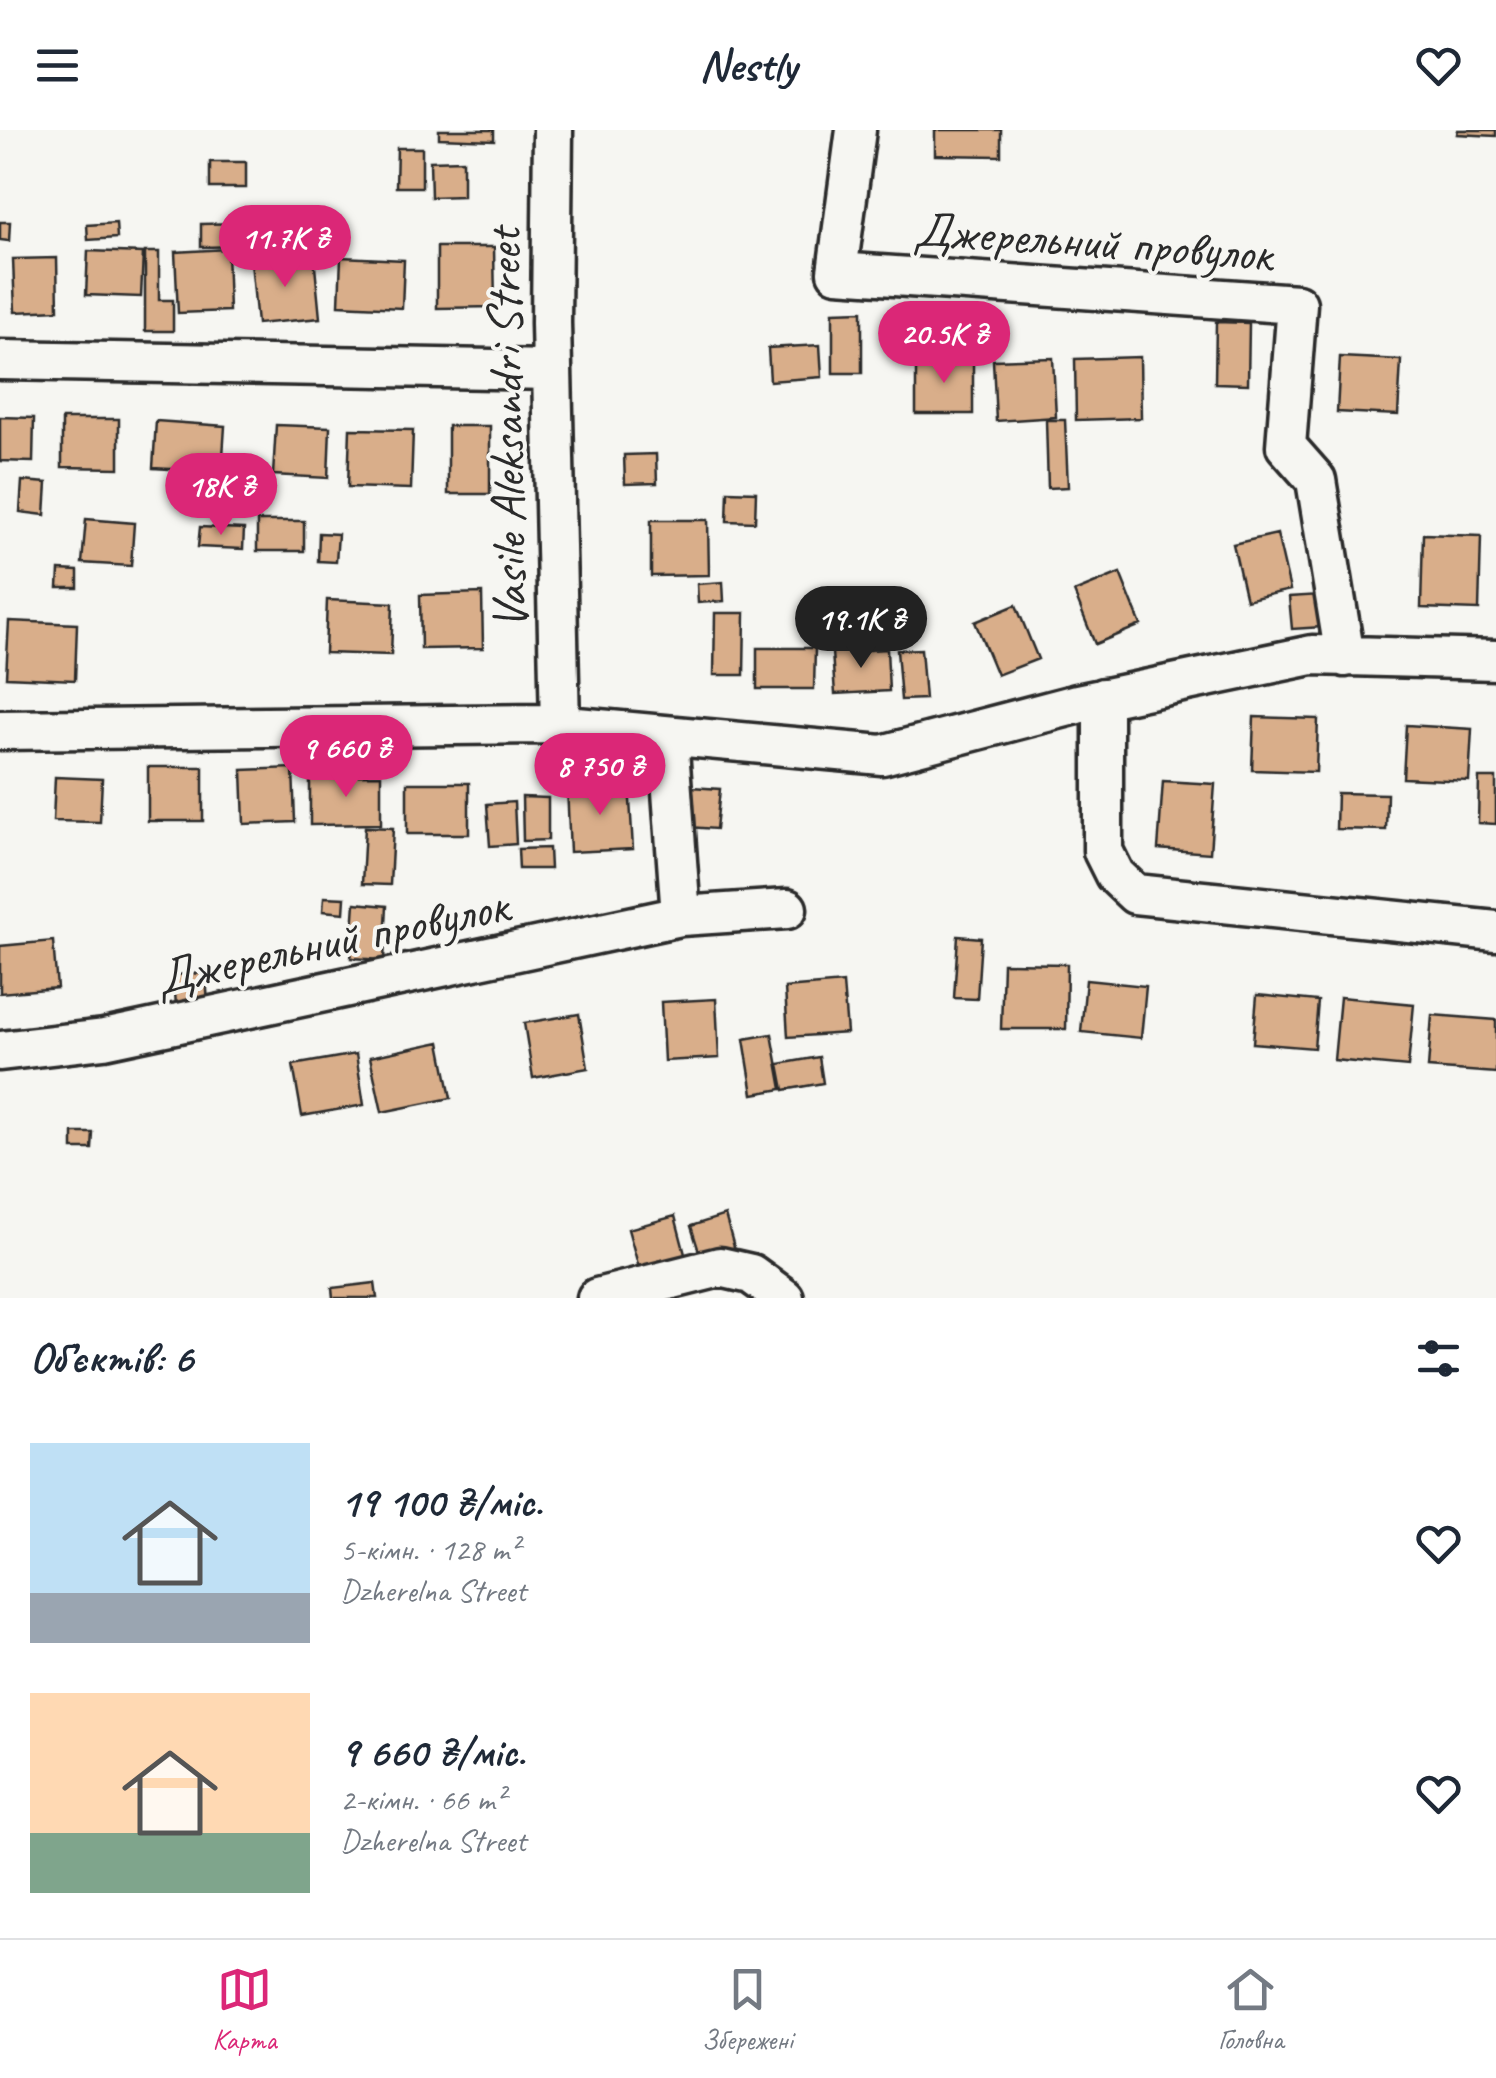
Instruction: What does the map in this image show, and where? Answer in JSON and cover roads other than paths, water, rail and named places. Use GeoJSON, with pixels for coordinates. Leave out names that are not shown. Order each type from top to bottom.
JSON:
{"type":"FeatureCollection","features":[{"type":"Feature","properties":{"kind":"street","name":"Vasile Aleksandri Street"},"geometry":{"type":"LineString","coordinates":[[553,130],[552,370],[560,726]]}},
{"type":"Feature","properties":{"kind":"street","name":"Джерельний провулок"},"geometry":{"type":"LineString","coordinates":[[856,130],[837,272],[1297,304],[1286,446],[1316,480],[1345,657]]}},
{"type":"Feature","properties":{"kind":"street"},"geometry":{"type":"LineString","coordinates":[[0,360],[552,370]]}},
{"type":"Feature","properties":{"kind":"street"},"geometry":{"type":"LineString","coordinates":[[0,730],[560,726],[882,755],[1103,698],[1312,655],[1496,660]]}},
{"type":"Feature","properties":{"kind":"street"},"geometry":{"type":"LineString","coordinates":[[1103,698],[1103,851],[1115,875],[1136,894],[1496,931]]}},
{"type":"Feature","properties":{"kind":"street"},"geometry":{"type":"LineString","coordinates":[[668,736],[681,916]]}},
{"type":"Feature","properties":{"kind":"street","name":"Джерельний провулок"},"geometry":{"type":"LineString","coordinates":[[0,1050],[104,1040],[681,916],[788,908]]}},
{"type":"Feature","properties":{"kind":"street"},"geometry":{"type":"LineString","coordinates":[[597,1298],[720,1267],[751,1274],[784,1298]]}}]}
